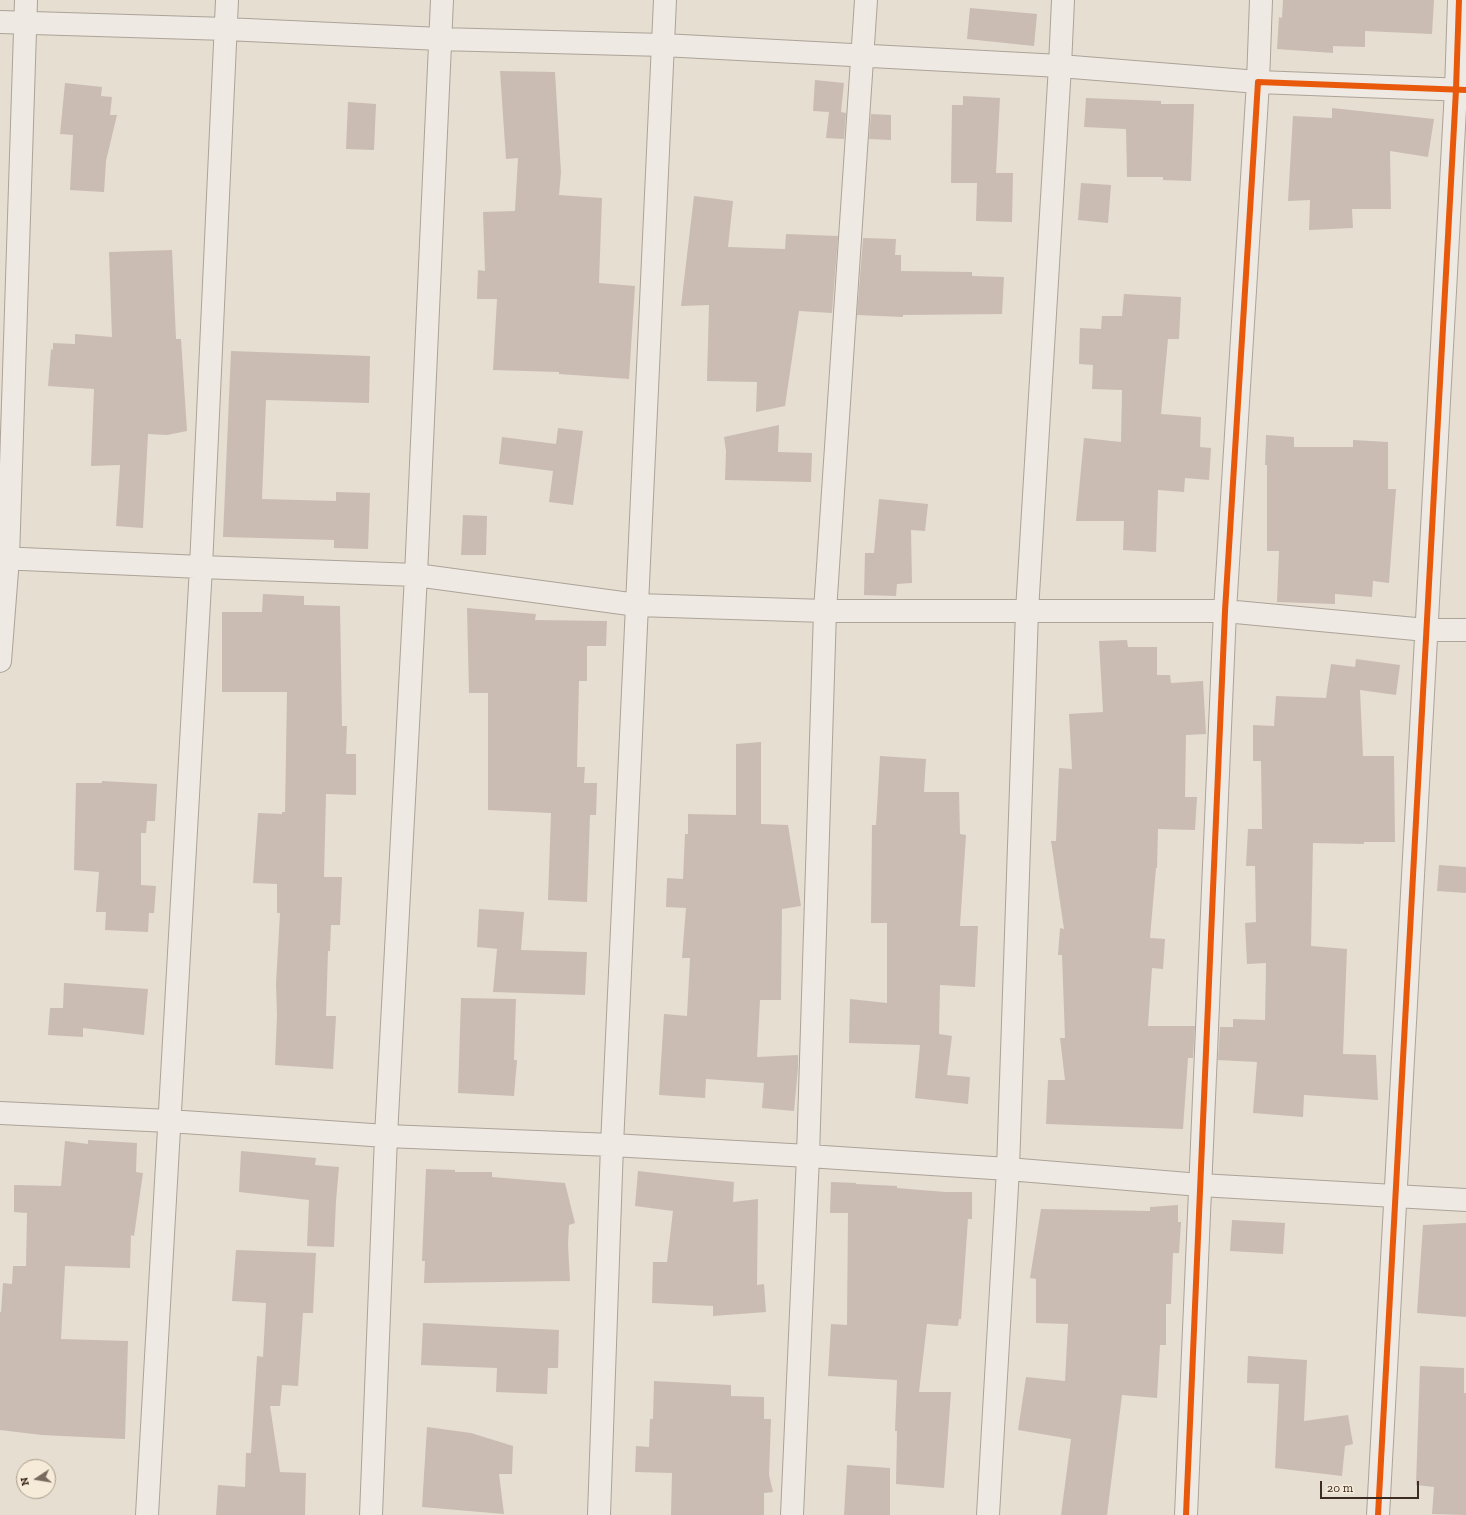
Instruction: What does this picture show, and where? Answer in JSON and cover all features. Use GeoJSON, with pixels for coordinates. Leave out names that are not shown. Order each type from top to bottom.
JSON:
{"type":"FeatureCollection","features":[{"type":"Feature","properties":{"kind":"street"},"geometry":{"type":"LineString","coordinates":[[0,662],[26,0]]}},
{"type":"Feature","properties":{"kind":"street"},"geometry":{"type":"LineString","coordinates":[[147,1515],[201,567],[228,0]]}},
{"type":"Feature","properties":{"kind":"street"},"geometry":{"type":"LineString","coordinates":[[370,1515],[386,1136],[416,575],[442,0]]}},
{"type":"Feature","properties":{"kind":"street"},"geometry":{"type":"LineString","coordinates":[[599,1515],[612,1145],[666,0]]}},
{"type":"Feature","properties":{"kind":"street"},"geometry":{"type":"LineString","coordinates":[[792,1515],[808,1156],[825,611],[866,0]]}},
{"type":"Feature","properties":{"kind":"street"},"geometry":{"type":"LineString","coordinates":[[988,1515],[1008,1169],[1027,611],[1063,0]]}},
{"type":"Feature","properties":{"kind":"street"},"geometry":{"type":"LineString","coordinates":[[1186,1515],[1225,611],[1258,82],[1261,0]]}},
{"type":"Feature","properties":{"kind":"street"},"geometry":{"type":"LineString","coordinates":[[1378,1515],[1426,630],[1461,90],[1459,0]]}},
{"type":"Feature","properties":{"kind":"street"},"geometry":{"type":"LineString","coordinates":[[0,22],[226,29],[440,39],[663,45],[1060,66],[1258,82],[1461,90]]}},
{"type":"Feature","properties":{"kind":"street"},"geometry":{"type":"LineString","coordinates":[[4,558],[416,575],[637,605],[825,611],[1225,611],[1426,630],[1466,630]]}},
{"type":"Feature","properties":{"kind":"street"},"geometry":{"type":"LineString","coordinates":[[0,1113],[169,1121],[386,1136],[612,1145],[808,1156],[1008,1169],[1200,1185],[1466,1200]]}},
{"type":"Feature","properties":{"kind":"building"},"geometry":{"type":"Polygon","coordinates":[[[1283,0],[1434,0],[1432,34],[1365,31],[1365,47],[1333,46],[1333,53],[1277,49],[1279,17],[1282,18],[1283,0]]]}},
{"type":"Feature","properties":{"kind":"building"},"geometry":{"type":"Polygon","coordinates":[[[970,8],[1037,14],[1034,46],[967,39],[970,8]]]}},
{"type":"Feature","properties":{"kind":"building"},"geometry":{"type":"Polygon","coordinates":[[[500,71],[555,72],[561,173],[559,195],[602,198],[599,283],[635,286],[629,379],[559,374],[559,372],[493,370],[497,299],[477,299],[478,270],[485,271],[483,212],[515,211],[518,158],[506,159],[500,71]]]}},
{"type":"Feature","properties":{"kind":"building"},"geometry":{"type":"Polygon","coordinates":[[[815,80],[844,83],[841,112],[846,113],[844,139],[826,138],[829,112],[813,111],[815,80]]]}},
{"type":"Feature","properties":{"kind":"building"},"geometry":{"type":"Polygon","coordinates":[[[65,83],[102,87],[101,96],[112,97],[110,115],[117,115],[106,161],[104,192],[70,190],[73,135],[60,134],[65,83]]]}},
{"type":"Feature","properties":{"kind":"building"},"geometry":{"type":"Polygon","coordinates":[[[963,96],[1000,98],[996,173],[1013,173],[1012,222],[976,221],[977,183],[951,183],[952,105],[963,105],[963,96]]]}},
{"type":"Feature","properties":{"kind":"building"},"geometry":{"type":"Polygon","coordinates":[[[1086,98],[1161,101],[1161,104],[1194,104],[1191,181],[1163,180],[1163,177],[1127,177],[1126,129],[1084,127],[1086,98]]]}},
{"type":"Feature","properties":{"kind":"building"},"geometry":{"type":"Polygon","coordinates":[[[348,102],[376,104],[374,150],[346,149],[348,102]]]}},
{"type":"Feature","properties":{"kind":"building"},"geometry":{"type":"Polygon","coordinates":[[[1332,108],[1434,119],[1428,157],[1390,151],[1391,209],[1352,209],[1353,228],[1309,230],[1310,200],[1288,201],[1293,116],[1332,118],[1332,108]]]}},
{"type":"Feature","properties":{"kind":"building"},"geometry":{"type":"Polygon","coordinates":[[[871,114],[891,115],[891,140],[869,139],[871,114]]]}},
{"type":"Feature","properties":{"kind":"building"},"geometry":{"type":"Polygon","coordinates":[[[1081,183],[1111,185],[1108,223],[1078,220],[1081,183]]]}},
{"type":"Feature","properties":{"kind":"building"},"geometry":{"type":"Polygon","coordinates":[[[694,196],[733,201],[728,247],[785,249],[786,234],[838,236],[832,313],[799,311],[785,406],[756,412],[757,382],[707,381],[709,305],[681,306],[694,196]]]}},
{"type":"Feature","properties":{"kind":"building"},"geometry":{"type":"Polygon","coordinates":[[[863,238],[896,239],[895,255],[901,255],[901,271],[972,272],[972,276],[1004,277],[1002,314],[903,315],[903,317],[857,315],[863,238]]]}},
{"type":"Feature","properties":{"kind":"building"},"geometry":{"type":"Polygon","coordinates":[[[172,250],[176,339],[181,339],[187,431],[167,435],[148,434],[143,528],[116,526],[120,465],[91,466],[94,389],[48,386],[51,349],[53,350],[53,343],[75,344],[75,334],[112,337],[109,252],[172,250]]]}},
{"type":"Feature","properties":{"kind":"building"},"geometry":{"type":"Polygon","coordinates":[[[1124,294],[1181,297],[1179,339],[1168,339],[1161,414],[1201,417],[1200,447],[1211,448],[1209,480],[1185,478],[1184,492],[1158,490],[1156,552],[1123,550],[1124,521],[1076,521],[1084,438],[1121,442],[1122,390],[1092,389],[1093,365],[1079,364],[1080,328],[1101,329],[1102,316],[1122,316],[1124,294]]]}},
{"type":"Feature","properties":{"kind":"building"},"geometry":{"type":"Polygon","coordinates":[[[231,351],[370,356],[369,403],[266,400],[262,499],[336,501],[336,492],[370,493],[368,549],[334,548],[334,540],[223,537],[231,351]]]}},
{"type":"Feature","properties":{"kind":"building"},"geometry":{"type":"Polygon","coordinates":[[[779,425],[778,452],[812,453],[811,482],[725,480],[726,451],[724,437],[779,425]]]}},
{"type":"Feature","properties":{"kind":"building"},"geometry":{"type":"Polygon","coordinates":[[[558,428],[583,431],[573,505],[549,502],[553,471],[499,464],[502,437],[556,444],[558,428]]]}},
{"type":"Feature","properties":{"kind":"building"},"geometry":{"type":"Polygon","coordinates":[[[1266,435],[1294,437],[1294,447],[1353,447],[1353,440],[1388,442],[1388,489],[1396,489],[1389,583],[1373,581],[1372,597],[1335,594],[1335,604],[1277,602],[1279,551],[1267,551],[1267,465],[1265,465],[1266,435]]]}},
{"type":"Feature","properties":{"kind":"building"},"geometry":{"type":"Polygon","coordinates":[[[879,499],[928,504],[925,531],[911,530],[912,583],[897,584],[896,596],[864,595],[865,553],[874,553],[879,499]]]}},
{"type":"Feature","properties":{"kind":"building"},"geometry":{"type":"Polygon","coordinates":[[[463,515],[487,516],[486,555],[461,555],[463,515]]]}},
{"type":"Feature","properties":{"kind":"building"},"geometry":{"type":"Polygon","coordinates":[[[263,594],[304,596],[304,605],[340,606],[342,726],[347,726],[346,754],[356,754],[356,795],[326,794],[324,877],[342,877],[340,925],[331,925],[330,951],[328,951],[326,1016],[336,1016],[333,1069],[275,1065],[277,1015],[276,984],[280,913],[277,913],[277,884],[253,883],[258,813],[282,814],[282,812],[285,812],[287,692],[222,692],[222,612],[262,612],[263,594]]]}},
{"type":"Feature","properties":{"kind":"building"},"geometry":{"type":"Polygon","coordinates":[[[467,608],[536,614],[535,620],[607,621],[606,646],[587,646],[587,681],[579,681],[577,767],[585,767],[584,783],[597,783],[596,815],[590,815],[587,902],[548,900],[551,813],[488,810],[488,693],[469,693],[467,608]]]}},
{"type":"Feature","properties":{"kind":"building"},"geometry":{"type":"Polygon","coordinates":[[[1127,640],[1128,647],[1157,647],[1157,675],[1170,675],[1171,683],[1203,681],[1206,734],[1186,735],[1185,797],[1197,797],[1195,830],[1158,829],[1157,868],[1150,938],[1165,939],[1163,969],[1152,968],[1148,1026],[1195,1026],[1193,1058],[1188,1058],[1183,1129],[1046,1124],[1048,1080],[1065,1080],[1060,1038],[1065,1038],[1062,955],[1058,955],[1060,928],[1064,929],[1051,841],[1056,841],[1059,768],[1072,769],[1069,714],[1103,712],[1099,641],[1127,640]]]}},
{"type":"Feature","properties":{"kind":"building"},"geometry":{"type":"Polygon","coordinates":[[[1356,659],[1400,665],[1396,695],[1360,690],[1363,756],[1394,756],[1395,842],[1364,842],[1364,844],[1313,843],[1311,946],[1347,949],[1343,1054],[1376,1055],[1378,1100],[1304,1095],[1303,1117],[1253,1113],[1257,1062],[1218,1060],[1220,1027],[1233,1027],[1233,1019],[1265,1020],[1266,963],[1247,964],[1245,923],[1256,922],[1255,866],[1246,866],[1248,829],[1262,829],[1261,761],[1253,761],[1253,725],[1274,726],[1276,696],[1326,698],[1331,664],[1355,667],[1356,659]]]}},
{"type":"Feature","properties":{"kind":"building"},"geometry":{"type":"Polygon","coordinates":[[[761,742],[761,824],[788,825],[801,906],[782,909],[781,1000],[760,1000],[757,1057],[798,1055],[794,1111],[762,1108],[764,1083],[706,1079],[705,1098],[659,1095],[664,1014],[687,1016],[690,958],[682,958],[686,908],[666,907],[667,878],[683,879],[685,834],[688,834],[688,814],[736,815],[736,744],[761,742]]]}},
{"type":"Feature","properties":{"kind":"building"},"geometry":{"type":"Polygon","coordinates":[[[880,756],[926,759],[924,792],[959,792],[960,834],[966,835],[960,926],[978,926],[975,987],[940,985],[939,1034],[952,1036],[947,1075],[970,1077],[968,1104],[915,1098],[920,1045],[849,1043],[850,999],[887,1003],[887,923],[871,923],[872,825],[876,825],[880,756]]]}},
{"type":"Feature","properties":{"kind":"building"},"geometry":{"type":"Polygon","coordinates":[[[102,781],[157,784],[155,821],[147,821],[146,833],[141,833],[141,885],[156,886],[154,913],[149,913],[148,932],[105,930],[106,912],[96,912],[99,872],[74,870],[76,783],[102,783],[102,781]]]}},
{"type":"Feature","properties":{"kind":"building"},"geometry":{"type":"Polygon","coordinates":[[[1439,865],[1466,867],[1466,893],[1437,891],[1439,865]]]}},
{"type":"Feature","properties":{"kind":"building"},"geometry":{"type":"Polygon","coordinates":[[[479,909],[524,912],[521,950],[587,952],[585,995],[493,992],[497,949],[509,950],[477,947],[479,909]]]}},
{"type":"Feature","properties":{"kind":"building"},"geometry":{"type":"Polygon","coordinates":[[[64,983],[148,989],[144,1035],[83,1028],[83,1037],[48,1035],[50,1008],[63,1008],[64,983]]]}},
{"type":"Feature","properties":{"kind":"building"},"geometry":{"type":"Polygon","coordinates":[[[461,998],[516,999],[514,1060],[517,1060],[514,1096],[458,1093],[461,998]]]}},
{"type":"Feature","properties":{"kind":"building"},"geometry":{"type":"Polygon","coordinates":[[[88,1140],[137,1143],[136,1172],[143,1173],[134,1236],[131,1235],[130,1268],[65,1266],[61,1339],[128,1341],[125,1439],[42,1435],[0,1430],[0,1312],[3,1283],[12,1284],[13,1266],[26,1266],[27,1213],[14,1212],[14,1185],[61,1186],[65,1141],[88,1144],[88,1140]]]}},
{"type":"Feature","properties":{"kind":"building"},"geometry":{"type":"Polygon","coordinates":[[[241,1151],[316,1158],[315,1165],[339,1167],[334,1247],[307,1246],[309,1200],[239,1192],[241,1151]]]}},
{"type":"Feature","properties":{"kind":"building"},"geometry":{"type":"Polygon","coordinates":[[[426,1169],[455,1170],[455,1172],[492,1172],[492,1177],[565,1183],[575,1223],[569,1225],[568,1245],[570,1281],[424,1283],[425,1261],[422,1261],[426,1169]]]}},
{"type":"Feature","properties":{"kind":"building"},"geometry":{"type":"Polygon","coordinates":[[[638,1171],[734,1182],[733,1202],[758,1199],[757,1285],[764,1284],[766,1312],[713,1316],[713,1306],[652,1303],[653,1262],[667,1262],[673,1211],[635,1206],[638,1171]]]}},
{"type":"Feature","properties":{"kind":"building"},"geometry":{"type":"Polygon","coordinates":[[[831,1182],[897,1186],[897,1188],[945,1192],[972,1192],[972,1219],[968,1219],[961,1319],[959,1319],[958,1326],[927,1324],[919,1392],[951,1392],[944,1488],[896,1484],[897,1431],[895,1431],[897,1380],[828,1376],[831,1324],[847,1325],[848,1213],[830,1213],[831,1182]]]}},
{"type":"Feature","properties":{"kind":"building"},"geometry":{"type":"Polygon","coordinates":[[[1178,1205],[1178,1222],[1181,1222],[1179,1253],[1173,1253],[1171,1304],[1166,1304],[1166,1345],[1160,1345],[1157,1398],[1122,1395],[1107,1515],[1061,1515],[1071,1439],[1018,1430],[1026,1377],[1065,1381],[1068,1324],[1036,1323],[1036,1279],[1030,1278],[1041,1209],[1150,1211],[1150,1207],[1178,1205]]]}},
{"type":"Feature","properties":{"kind":"building"},"geometry":{"type":"Polygon","coordinates":[[[1232,1220],[1285,1223],[1283,1254],[1230,1251],[1232,1220]]]}},
{"type":"Feature","properties":{"kind":"building"},"geometry":{"type":"Polygon","coordinates":[[[1466,1223],[1466,1317],[1417,1313],[1423,1225],[1466,1223]]]}},
{"type":"Feature","properties":{"kind":"building"},"geometry":{"type":"Polygon","coordinates":[[[236,1250],[316,1253],[313,1313],[303,1313],[298,1386],[282,1385],[280,1406],[270,1406],[280,1472],[306,1473],[305,1515],[216,1515],[218,1485],[245,1487],[246,1453],[251,1453],[257,1356],[263,1357],[266,1303],[232,1301],[236,1250]]]}},
{"type":"Feature","properties":{"kind":"building"},"geometry":{"type":"Polygon","coordinates":[[[423,1323],[559,1330],[558,1368],[548,1368],[547,1394],[496,1392],[497,1368],[421,1365],[423,1323]]]}},
{"type":"Feature","properties":{"kind":"building"},"geometry":{"type":"Polygon","coordinates":[[[1248,1356],[1307,1360],[1304,1421],[1348,1415],[1353,1444],[1345,1446],[1342,1476],[1275,1468],[1279,1384],[1247,1383],[1248,1356]]]}},
{"type":"Feature","properties":{"kind":"building"},"geometry":{"type":"Polygon","coordinates":[[[1420,1366],[1464,1368],[1464,1393],[1466,1393],[1466,1515],[1432,1514],[1434,1487],[1416,1485],[1420,1366]]]}},
{"type":"Feature","properties":{"kind":"building"},"geometry":{"type":"Polygon","coordinates":[[[654,1381],[731,1385],[731,1396],[764,1397],[764,1419],[771,1419],[769,1475],[773,1492],[764,1493],[764,1515],[671,1515],[672,1473],[635,1472],[636,1446],[649,1447],[650,1419],[653,1419],[654,1381]]]}},
{"type":"Feature","properties":{"kind":"building"},"geometry":{"type":"Polygon","coordinates":[[[427,1427],[471,1433],[513,1446],[512,1474],[499,1474],[504,1514],[422,1507],[427,1427]]]}},
{"type":"Feature","properties":{"kind":"building"},"geometry":{"type":"Polygon","coordinates":[[[847,1465],[890,1468],[890,1515],[844,1515],[847,1465]]]}},
{"type":"Feature","properties":{"kind":"cycle path"},"geometry":{"type":"LineString","coordinates":[[1378,1515],[1456,90],[1459,0]]}},
{"type":"Feature","properties":{"kind":"cycle path"},"geometry":{"type":"LineString","coordinates":[[1186,1515],[1225,611],[1258,82],[1466,90]]}}]}
